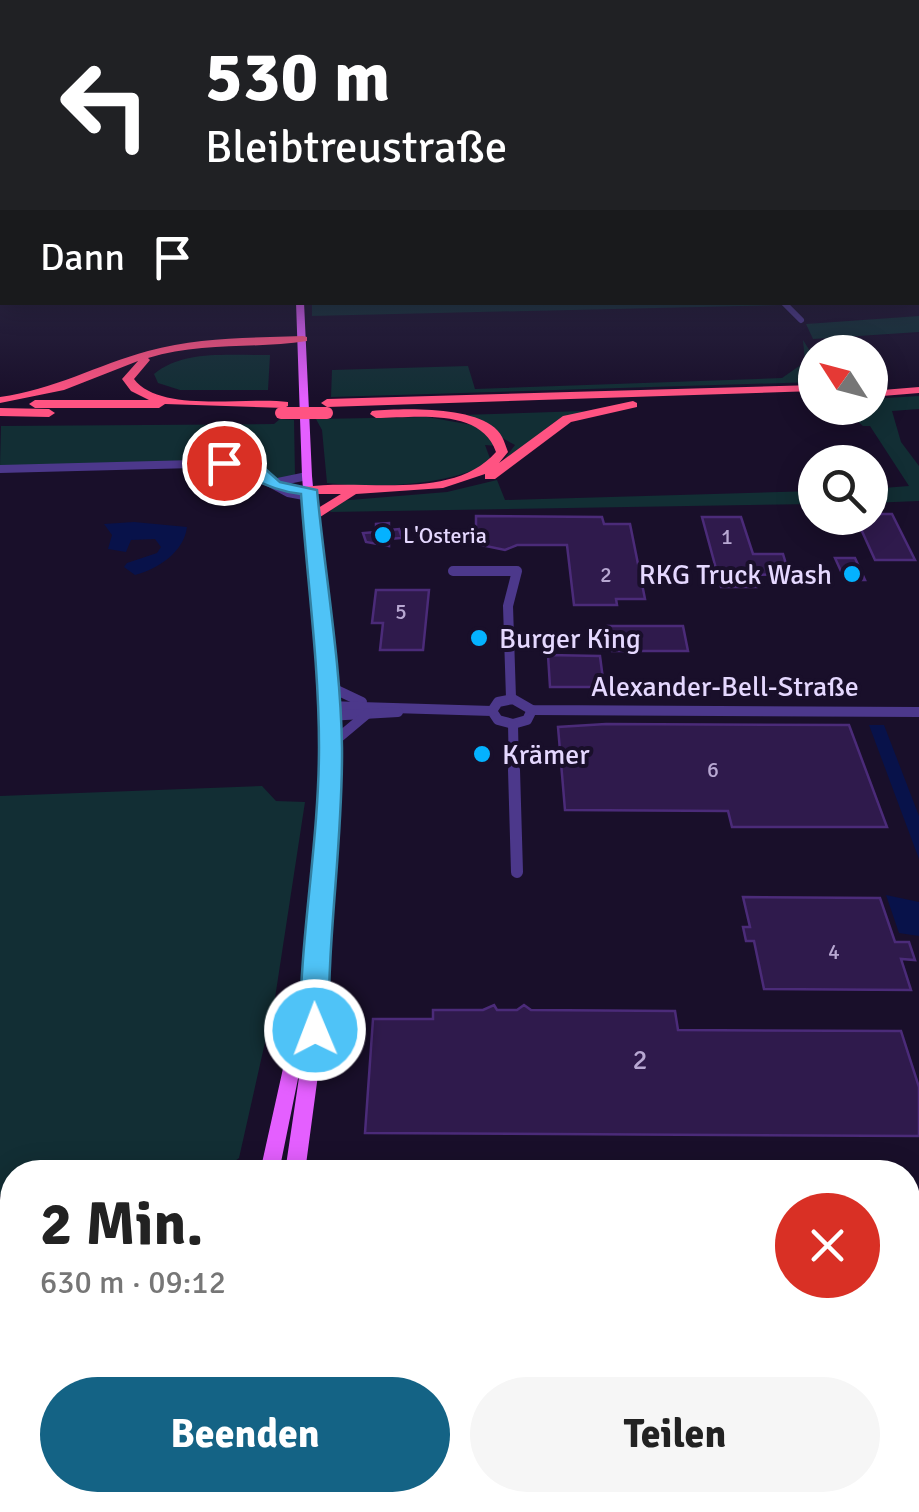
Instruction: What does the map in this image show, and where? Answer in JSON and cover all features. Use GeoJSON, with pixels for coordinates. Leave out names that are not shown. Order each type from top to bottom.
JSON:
{"type":"FeatureCollection","features":[{"type":"Feature","properties":{"kind":"highway"},"geometry":{"type":"LineString","coordinates":[[0,402],[57,392],[128,361],[174,348],[303,341]]}},
{"type":"Feature","properties":{"kind":"highway"},"geometry":{"type":"LineString","coordinates":[[283,409],[152,398],[132,387],[128,379],[136,365],[165,352],[303,341]]}},
{"type":"Feature","properties":{"kind":"highway"},"geometry":{"type":"LineString","coordinates":[[888,384],[919,382]]}},
{"type":"Feature","properties":{"kind":"highway"},"geometry":{"type":"LineString","coordinates":[[0,412],[327,408],[798,389]]}},
{"type":"Feature","properties":{"kind":"highway"},"geometry":{"type":"LineString","coordinates":[[888,393],[919,390]]}},
{"type":"Feature","properties":{"kind":"highway"},"geometry":{"type":"LineString","coordinates":[[360,413],[798,398]]}},
{"type":"Feature","properties":{"kind":"highway"},"geometry":{"type":"LineString","coordinates":[[0,402],[227,404]]}},
{"type":"Feature","properties":{"kind":"highway"},"geometry":{"type":"LineString","coordinates":[[308,487],[350,494],[476,481],[505,470],[551,428],[568,419],[633,405]]}},
{"type":"Feature","properties":{"kind":"highway"},"geometry":{"type":"LineString","coordinates":[[308,487],[462,480],[492,467],[502,452],[492,431],[470,420],[327,408]]}},
{"type":"Feature","properties":{"kind":"highway"},"geometry":{"type":"LineString","coordinates":[[312,516],[350,494]]}},
{"type":"Feature","properties":{"kind":"main road"},"geometry":{"type":"LineString","coordinates":[[272,1160],[314,965],[327,862],[330,745],[308,487],[300,305]]}},
{"type":"Feature","properties":{"kind":"main road"},"geometry":{"type":"LineString","coordinates":[[297,1160],[315,1030],[314,965]]}},
{"type":"Feature","properties":{"kind":"street"},"geometry":{"type":"LineString","coordinates":[[786,305],[801,320]]}},
{"type":"Feature","properties":{"kind":"street"},"geometry":{"type":"LineString","coordinates":[[0,469],[224,463],[246,466],[290,495],[308,487]]}},
{"type":"Feature","properties":{"kind":"street"},"geometry":{"type":"LineString","coordinates":[[273,485],[308,487]]}},
{"type":"Feature","properties":{"kind":"street"},"geometry":{"type":"LineString","coordinates":[[453,571],[517,571],[508,606],[511,698],[498,702],[492,711]]}},
{"type":"Feature","properties":{"kind":"street"},"geometry":{"type":"LineString","coordinates":[[326,685],[369,709]]}},
{"type":"Feature","properties":{"kind":"street","name":"Alexander-Bell-Straße"},"geometry":{"type":"LineString","coordinates":[[511,698],[525,702],[532,710],[919,712]]}},
{"type":"Feature","properties":{"kind":"street"},"geometry":{"type":"LineString","coordinates":[[330,745],[369,709]]}},
{"type":"Feature","properties":{"kind":"street"},"geometry":{"type":"LineString","coordinates":[[492,711],[498,720],[513,724],[527,720],[532,710]]}},
{"type":"Feature","properties":{"kind":"street"},"geometry":{"type":"LineString","coordinates":[[327,711],[492,711]]}},
{"type":"Feature","properties":{"kind":"street"},"geometry":{"type":"LineString","coordinates":[[513,724],[517,872]]}},
{"type":"Feature","properties":{"kind":"green space"},"geometry":{"type":"Polygon","coordinates":[[[312,305],[781,305],[312,316],[312,305]]]}},
{"type":"Feature","properties":{"kind":"green space"},"geometry":{"type":"Polygon","coordinates":[[[919,316],[919,332],[811,335],[806,324],[919,316]]]}},
{"type":"Feature","properties":{"kind":"green space"},"geometry":{"type":"Polygon","coordinates":[[[270,355],[268,390],[180,390],[158,383],[154,374],[194,357],[270,355]]]}},
{"type":"Feature","properties":{"kind":"green space"},"geometry":{"type":"Polygon","coordinates":[[[468,366],[475,389],[782,378],[798,367],[798,383],[331,397],[332,370],[468,366]]]}},
{"type":"Feature","properties":{"kind":"green space"},"geometry":{"type":"Polygon","coordinates":[[[919,396],[919,409],[892,411],[901,442],[919,466],[919,501],[888,502],[888,488],[909,486],[888,454],[888,445],[882,445],[870,426],[862,425],[888,425],[888,398],[919,396]]]}},
{"type":"Feature","properties":{"kind":"green space"},"geometry":{"type":"Polygon","coordinates":[[[584,411],[556,421],[502,462],[515,445],[460,415],[584,411]]]}},
{"type":"Feature","properties":{"kind":"green space"},"geometry":{"type":"Polygon","coordinates":[[[427,417],[478,426],[497,446],[485,445],[491,461],[456,476],[412,484],[327,483],[322,430],[316,419],[427,417]]]}},
{"type":"Feature","properties":{"kind":"green space"},"geometry":{"type":"Polygon","coordinates":[[[280,419],[294,420],[295,475],[278,481],[257,467],[224,461],[0,466],[1,426],[274,424],[280,419]]]}},
{"type":"Feature","properties":{"kind":"green space"},"geometry":{"type":"Polygon","coordinates":[[[497,480],[505,500],[798,491],[798,504],[330,512],[338,501],[447,492],[497,480]]]}},
{"type":"Feature","properties":{"kind":"green space"},"geometry":{"type":"Polygon","coordinates":[[[262,786],[276,801],[305,802],[275,998],[236,1160],[0,1160],[0,796],[262,786]]]}},
{"type":"Feature","properties":{"kind":"shaded area"},"geometry":{"type":"Polygon","coordinates":[[[134,522],[187,527],[181,544],[168,558],[135,575],[124,567],[127,563],[157,553],[161,547],[155,539],[131,540],[126,552],[108,549],[112,535],[104,524],[134,522]]]}},
{"type":"Feature","properties":{"kind":"shaded area"},"geometry":{"type":"Polygon","coordinates":[[[869,725],[884,725],[919,816],[919,859],[869,725]]]}},
{"type":"Feature","properties":{"kind":"shaded area"},"geometry":{"type":"Polygon","coordinates":[[[886,895],[919,902],[919,936],[899,933],[886,895]]]}},
{"type":"Feature","properties":{"kind":"building"},"geometry":{"type":"Polygon","coordinates":[[[888,514],[892,514],[915,560],[875,560],[864,535],[888,535],[888,514]]]}},
{"type":"Feature","properties":{"kind":"building"},"geometry":{"type":"Polygon","coordinates":[[[476,516],[602,517],[604,524],[630,524],[645,599],[616,599],[617,605],[574,605],[567,545],[517,545],[505,550],[476,544],[476,516]]]}},
{"type":"Feature","properties":{"kind":"building"},"geometry":{"type":"Polygon","coordinates":[[[702,517],[741,517],[753,554],[783,554],[789,574],[752,575],[756,587],[721,587],[702,517]]]}},
{"type":"Feature","properties":{"kind":"building","name":"L'Osteria"},"geometry":{"type":"Polygon","coordinates":[[[389,523],[389,530],[399,529],[402,538],[389,539],[389,546],[366,542],[363,533],[376,532],[376,524],[389,523]]]}},
{"type":"Feature","properties":{"kind":"building","name":"RKG Truck Wash"},"geometry":{"type":"Polygon","coordinates":[[[835,558],[855,558],[865,580],[845,580],[835,558]]]}},
{"type":"Feature","properties":{"kind":"building"},"geometry":{"type":"Polygon","coordinates":[[[376,590],[429,590],[423,650],[380,650],[383,623],[372,623],[376,590]]]}},
{"type":"Feature","properties":{"kind":"building"},"geometry":{"type":"Polygon","coordinates":[[[608,626],[683,626],[688,651],[612,651],[608,626]]]}},
{"type":"Feature","properties":{"kind":"building"},"geometry":{"type":"Polygon","coordinates":[[[548,655],[600,656],[604,687],[550,687],[548,655]]]}},
{"type":"Feature","properties":{"kind":"building"},"geometry":{"type":"Polygon","coordinates":[[[849,725],[887,827],[732,827],[728,811],[565,810],[558,727],[849,725]]]}},
{"type":"Feature","properties":{"kind":"building"},"geometry":{"type":"Polygon","coordinates":[[[743,897],[880,898],[895,942],[909,942],[915,960],[901,959],[911,990],[764,989],[754,941],[746,941],[743,927],[750,927],[743,897]]]}},
{"type":"Feature","properties":{"kind":"building"},"geometry":{"type":"Polygon","coordinates":[[[494,1005],[497,1010],[517,1010],[524,1005],[531,1010],[675,1011],[678,1030],[901,1031],[919,1087],[919,1136],[365,1133],[373,1019],[433,1019],[433,1010],[483,1010],[494,1005]]]}},
{"type":"Feature","properties":{"kind":"place","name":"L'Osteria"},"geometry":{"type":"Point","coordinates":[383,535]}},
{"type":"Feature","properties":{"kind":"place","name":"RKG Truck Wash"},"geometry":{"type":"Point","coordinates":[852,574]}},
{"type":"Feature","properties":{"kind":"place","name":"Burger King"},"geometry":{"type":"Point","coordinates":[479,638]}},
{"type":"Feature","properties":{"kind":"place","name":"Krämer"},"geometry":{"type":"Point","coordinates":[482,754]}},
{"type":"Feature","properties":{"kind":"route"},"geometry":{"type":"LineString","coordinates":[[224,463],[257,471],[275,487],[309,490],[330,745],[327,862],[314,965],[315,1030]]}}]}
